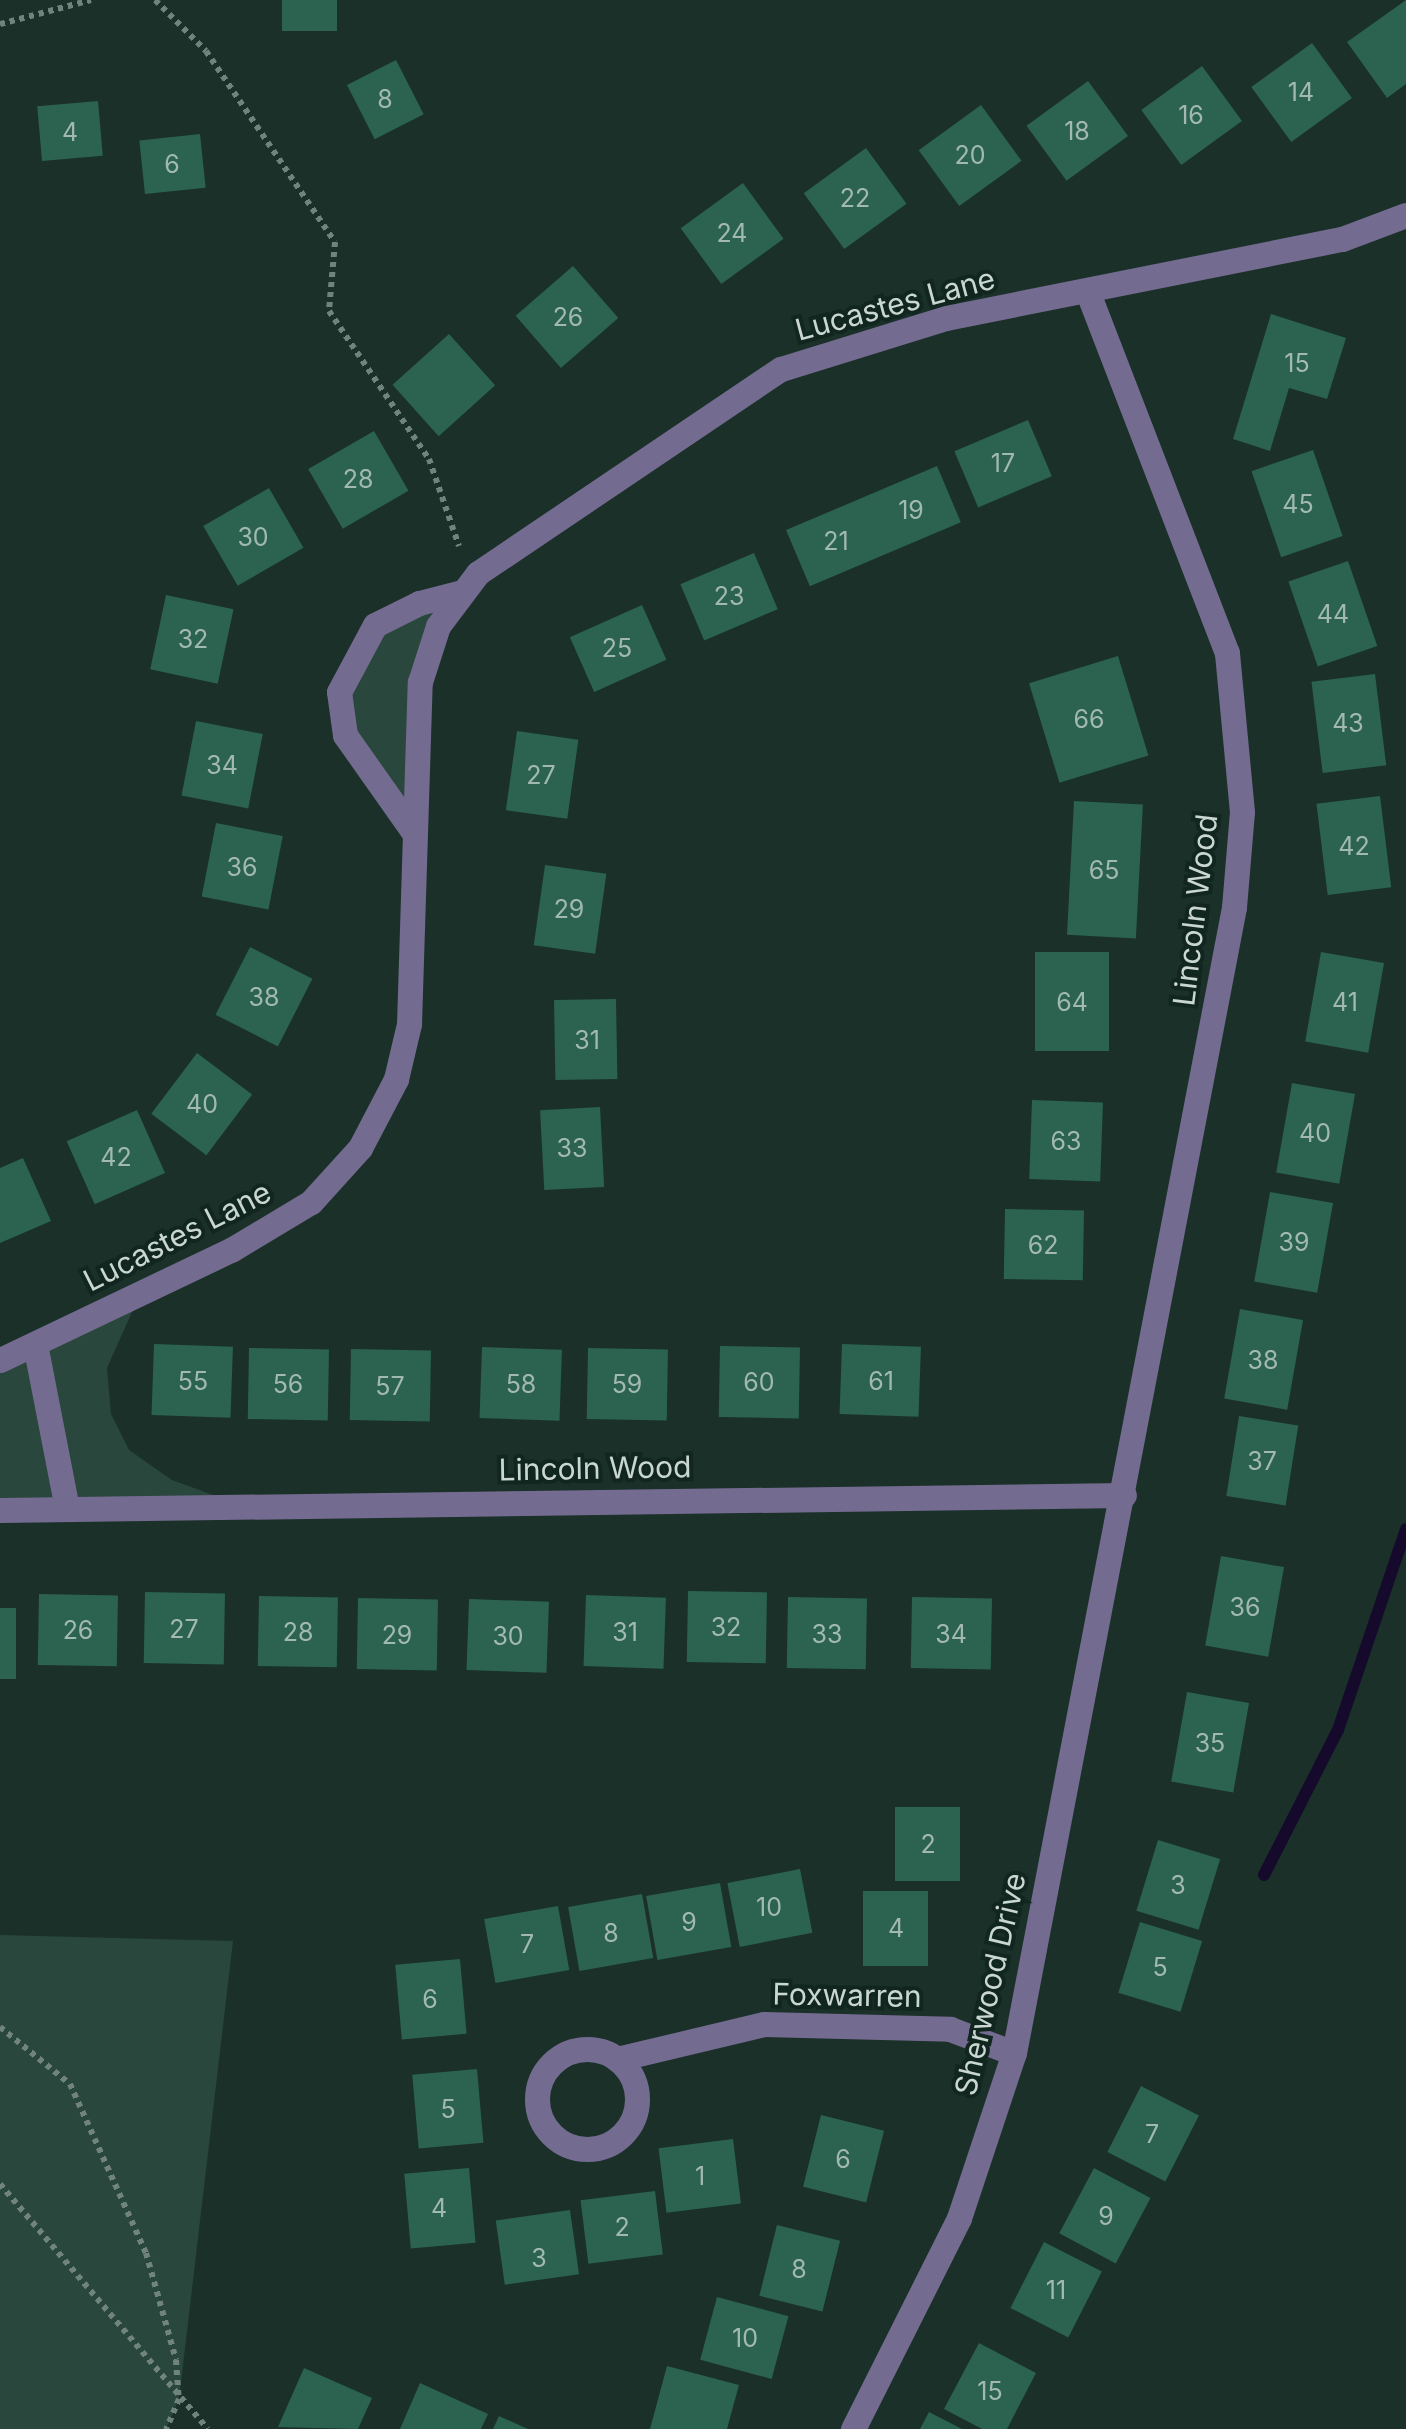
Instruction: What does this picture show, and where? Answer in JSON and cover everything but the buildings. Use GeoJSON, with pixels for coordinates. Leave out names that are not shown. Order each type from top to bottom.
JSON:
{"type":"FeatureCollection","features":[{"type":"Feature","properties":{"kind":"street","name":"Lucastes Lane"},"geometry":{"type":"LineString","coordinates":[[0,1360],[279,1221],[311,1202],[360,1148],[396,1079],[410,1024],[412,831],[420,682],[438,626],[478,572],[781,368],[946,318],[1342,239],[1406,215]]}},
{"type":"Feature","properties":{"kind":"street","name":"Lincoln Wood"},"geometry":{"type":"LineString","coordinates":[[1088,292],[1227,653],[1242,812],[1234,907],[1118,1529]]}},
{"type":"Feature","properties":{"kind":"street","name":"Lucastes Lane"},"geometry":{"type":"LineString","coordinates":[[412,831],[346,735],[338,692],[374,625],[462,592]]}},
{"type":"Feature","properties":{"kind":"street"},"geometry":{"type":"LineString","coordinates":[[0,1510],[67,1510],[35,1344]]}},
{"type":"Feature","properties":{"kind":"street","name":"Lincoln Wood"},"geometry":{"type":"LineString","coordinates":[[67,1510],[1124,1494]]}},
{"type":"Feature","properties":{"kind":"street","name":"Sherwood Drive"},"geometry":{"type":"LineString","coordinates":[[853,2429],[959,2218],[1014,2053],[1118,1529]]}},
{"type":"Feature","properties":{"kind":"street","name":"Foxwarren"},"geometry":{"type":"LineString","coordinates":[[618,2058],[636,2086],[634,2118],[626,2131],[599,2148],[553,2137],[538,2107],[538,2090],[554,2061],[586,2049],[618,2058],[764,2024],[950,2029],[1014,2053]]}},
{"type":"Feature","properties":{"kind":"path"},"geometry":{"type":"LineString","coordinates":[[0,24],[91,0]]}},
{"type":"Feature","properties":{"kind":"path"},"geometry":{"type":"LineString","coordinates":[[155,0],[206,52],[336,242],[329,311],[429,459],[450,533]]}},
{"type":"Feature","properties":{"kind":"path"},"geometry":{"type":"LineString","coordinates":[[0,2028],[70,2084],[146,2253],[176,2360],[178,2399],[166,2429]]}},
{"type":"Feature","properties":{"kind":"path"},"geometry":{"type":"LineString","coordinates":[[0,2184],[178,2399],[208,2429]]}},
{"type":"Feature","properties":{"kind":"green space"},"geometry":{"type":"Polygon","coordinates":[[[462,593],[438,626],[413,831],[374,779],[339,692],[375,625],[462,593]]]}},
{"type":"Feature","properties":{"kind":"green space"},"geometry":{"type":"Polygon","coordinates":[[[140,1294],[107,1368],[111,1414],[129,1450],[172,1480],[249,1508],[0,1510],[0,1360],[140,1294]]]}},
{"type":"Feature","properties":{"kind":"green space"},"geometry":{"type":"Polygon","coordinates":[[[0,1935],[233,1941],[179,2399],[166,2429],[0,2429],[0,1935]]]}},
{"type":"Feature","properties":{"kind":"waterway"},"geometry":{"type":"LineString","coordinates":[[1264,1875],[1338,1730],[1406,1529]]}}]}
